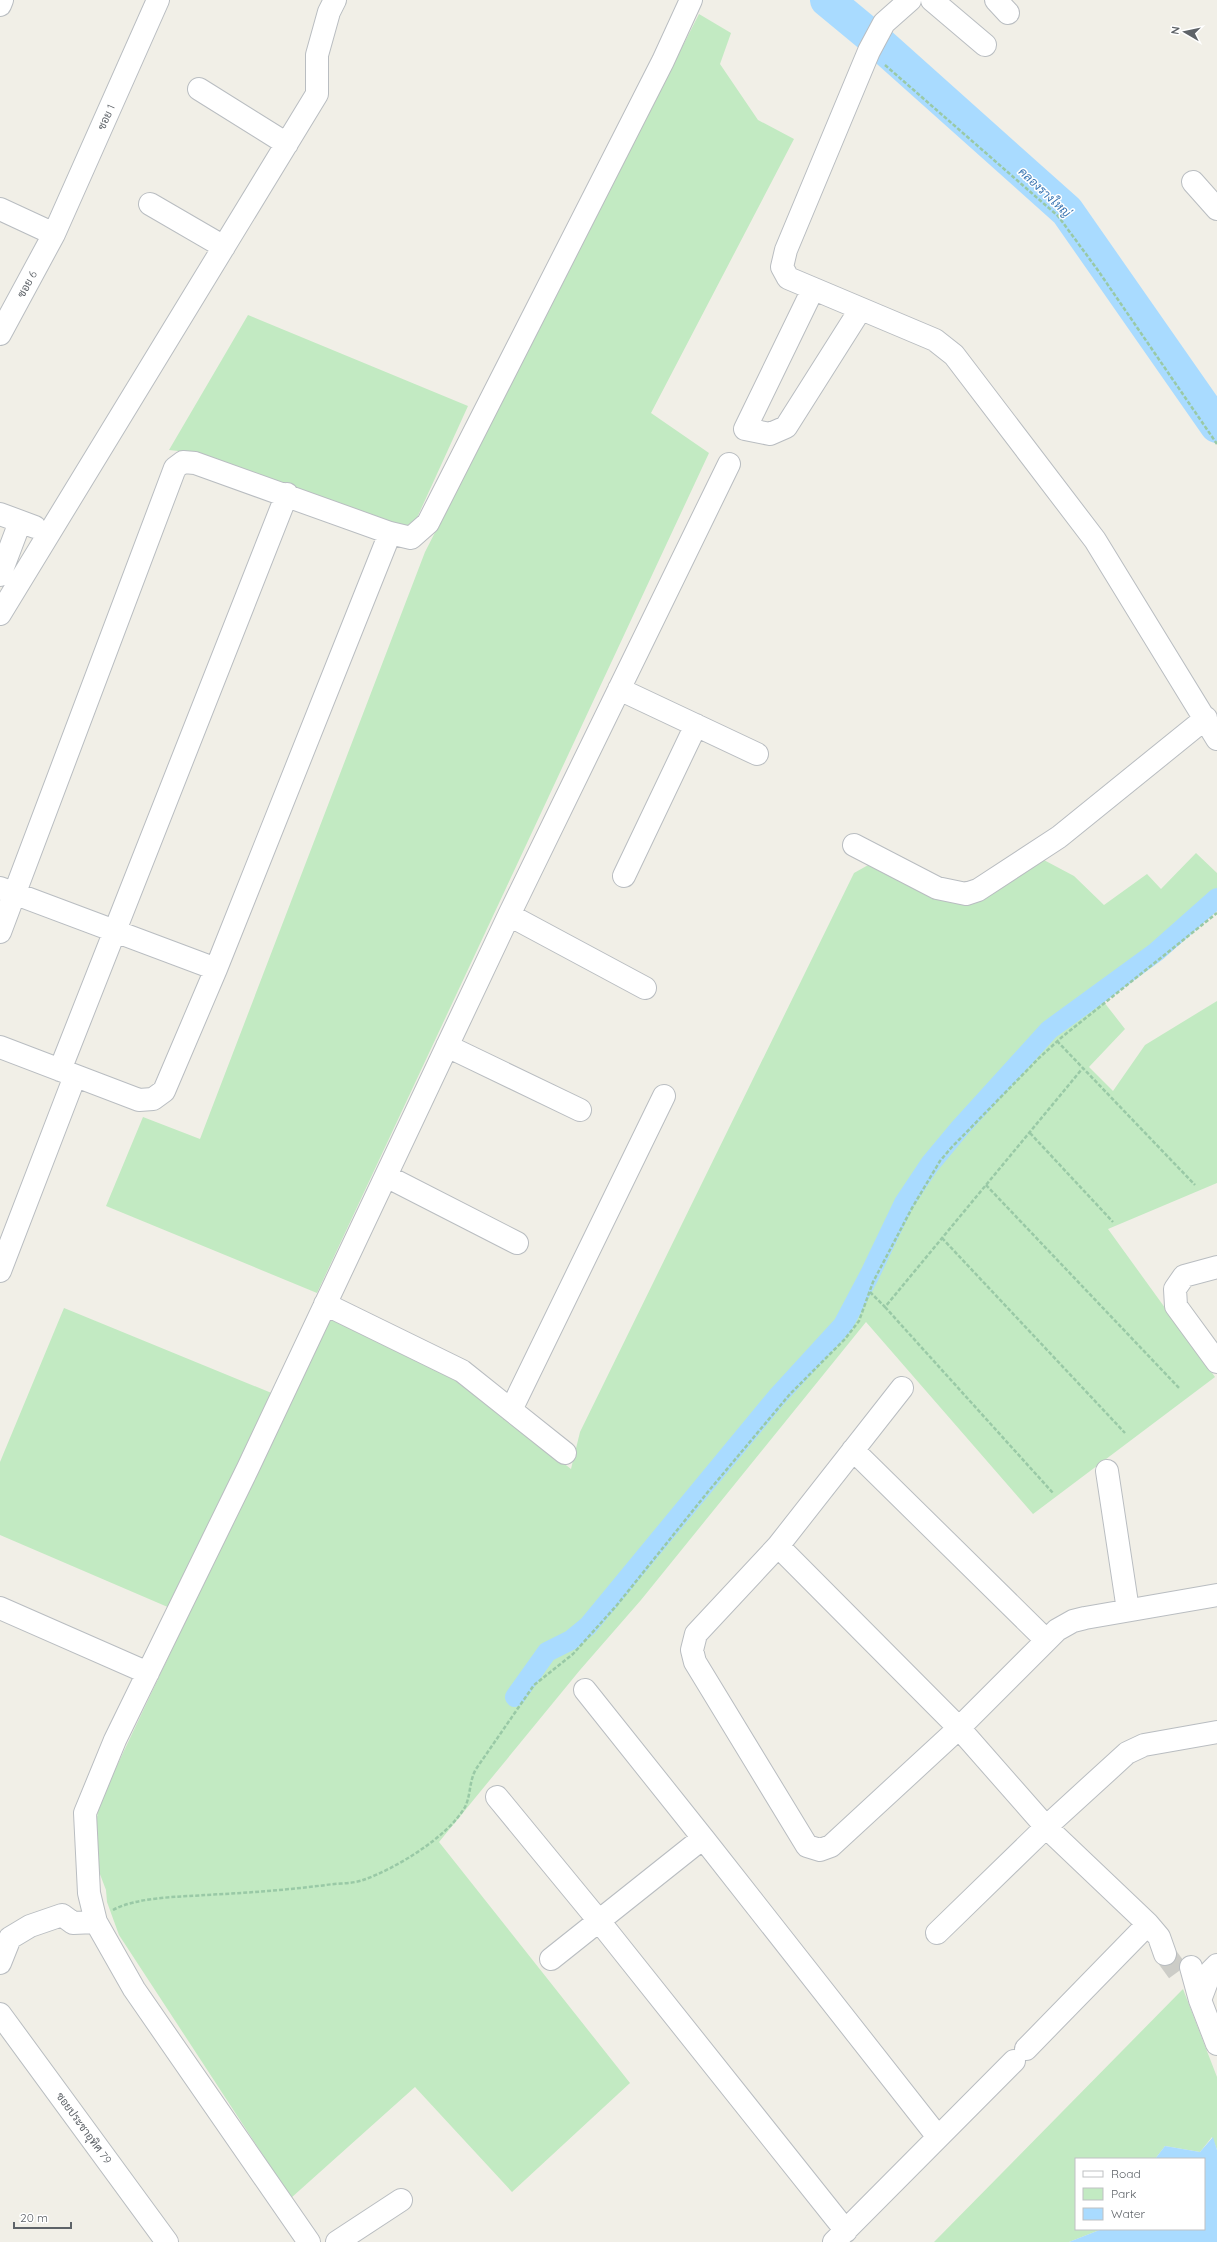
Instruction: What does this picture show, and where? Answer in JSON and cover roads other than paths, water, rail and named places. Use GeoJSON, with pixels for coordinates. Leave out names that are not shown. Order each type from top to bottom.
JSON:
{"type":"FeatureCollection","features":[{"type":"Feature","properties":{"kind":"street"},"geometry":{"type":"LineString","coordinates":[[0,5],[2,0]]}},
{"type":"Feature","properties":{"kind":"street","name":"ซอย 1"},"geometry":{"type":"LineString","coordinates":[[54,234],[158,0]]}},
{"type":"Feature","properties":{"kind":"street"},"geometry":{"type":"LineString","coordinates":[[0,614],[317,94],[317,55],[328,12],[335,0]]}},
{"type":"Feature","properties":{"kind":"street"},"geometry":{"type":"LineString","coordinates":[[0,932],[7,891],[174,468],[183,462],[195,462],[287,494],[390,533],[411,538],[428,523],[663,61],[691,0]]}},
{"type":"Feature","properties":{"kind":"street"},"geometry":{"type":"LineString","coordinates":[[910,0],[884,23],[869,51],[786,250],[782,267],[788,278],[860,310],[935,340],[954,355],[1096,540],[1206,718],[1217,739]]}},
{"type":"Feature","properties":{"kind":"street"},"geometry":{"type":"LineString","coordinates":[[932,0],[985,45]]}},
{"type":"Feature","properties":{"kind":"street"},"geometry":{"type":"LineString","coordinates":[[199,88],[287,144]]}},
{"type":"Feature","properties":{"kind":"street"},"geometry":{"type":"LineString","coordinates":[[1193,182],[1217,209]]}},
{"type":"Feature","properties":{"kind":"street"},"geometry":{"type":"LineString","coordinates":[[150,204],[224,247]]}},
{"type":"Feature","properties":{"kind":"street"},"geometry":{"type":"LineString","coordinates":[[0,209],[54,234]]}},
{"type":"Feature","properties":{"kind":"street","name":"ซอย 6"},"geometry":{"type":"LineString","coordinates":[[0,334],[54,234]]}},
{"type":"Feature","properties":{"kind":"street"},"geometry":{"type":"LineString","coordinates":[[814,289],[745,429],[770,434],[786,426],[860,310]]}},
{"type":"Feature","properties":{"kind":"street"},"geometry":{"type":"LineString","coordinates":[[309,2242],[134,1989],[89,1893],[85,1813],[115,1740],[326,1304],[509,915],[728,464]]}},
{"type":"Feature","properties":{"kind":"street"},"geometry":{"type":"LineString","coordinates":[[0,1271],[114,931],[287,494]]}},
{"type":"Feature","properties":{"kind":"street"},"geometry":{"type":"LineString","coordinates":[[0,514],[50,533]]}},
{"type":"Feature","properties":{"kind":"street"},"geometry":{"type":"LineString","coordinates":[[0,576],[20,522]]}},
{"type":"Feature","properties":{"kind":"street"},"geometry":{"type":"LineString","coordinates":[[0,1047],[139,1100],[153,1099],[164,1091],[216,969],[390,533]]}},
{"type":"Feature","properties":{"kind":"street"},"geometry":{"type":"LineString","coordinates":[[619,689],[757,754]]}},
{"type":"Feature","properties":{"kind":"street"},"geometry":{"type":"LineString","coordinates":[[854,845],[937,888],[966,894],[978,890],[1059,837],[1206,718]]}},
{"type":"Feature","properties":{"kind":"street"},"geometry":{"type":"LineString","coordinates":[[624,876],[696,725]]}},
{"type":"Feature","properties":{"kind":"street"},"geometry":{"type":"LineString","coordinates":[[7,891],[216,969]]}},
{"type":"Feature","properties":{"kind":"street"},"geometry":{"type":"LineString","coordinates":[[509,915],[645,988]]}},
{"type":"Feature","properties":{"kind":"street"},"geometry":{"type":"LineString","coordinates":[[447,1046],[580,1110]]}},
{"type":"Feature","properties":{"kind":"street"},"geometry":{"type":"LineString","coordinates":[[511,1410],[664,1096]]}},
{"type":"Feature","properties":{"kind":"street"},"geometry":{"type":"LineString","coordinates":[[386,1176],[516,1243]]}},
{"type":"Feature","properties":{"kind":"street"},"geometry":{"type":"LineString","coordinates":[[1217,1267],[1184,1276],[1175,1289],[1176,1306],[1217,1362]]}},
{"type":"Feature","properties":{"kind":"street"},"geometry":{"type":"LineString","coordinates":[[326,1304],[462,1371],[566,1453]]}},
{"type":"Feature","properties":{"kind":"street"},"geometry":{"type":"LineString","coordinates":[[902,1388],[778,1546],[696,1634],[692,1650],[695,1662],[807,1846],[820,1850],[831,1846],[959,1728],[1057,1630],[1073,1621],[1217,1595]]}},
{"type":"Feature","properties":{"kind":"street"},"geometry":{"type":"LineString","coordinates":[[853,1450],[1046,1640]]}},
{"type":"Feature","properties":{"kind":"street"},"geometry":{"type":"LineString","coordinates":[[1107,1471],[1128,1610]]}},
{"type":"Feature","properties":{"kind":"street"},"geometry":{"type":"LineString","coordinates":[[497,1798],[599,1921],[840,2236],[1020,2055],[1161,1940],[1046,1827],[959,1728],[778,1546]]}},
{"type":"Feature","properties":{"kind":"street"},"geometry":{"type":"LineString","coordinates":[[0,1608],[148,1673]]}},
{"type":"Feature","properties":{"kind":"street"},"geometry":{"type":"LineString","coordinates":[[586,1690],[938,2137]]}},
{"type":"Feature","properties":{"kind":"street"},"geometry":{"type":"LineString","coordinates":[[937,1933],[1046,1827],[1127,1753],[1144,1746],[1217,1732]]}},
{"type":"Feature","properties":{"kind":"street"},"geometry":{"type":"LineString","coordinates":[[550,1959],[703,1838]]}},
{"type":"Feature","properties":{"kind":"street"},"geometry":{"type":"LineString","coordinates":[[0,1963],[10,1938],[30,1926],[62,1915],[73,1923],[99,1917]]}},
{"type":"Feature","properties":{"kind":"street"},"geometry":{"type":"LineString","coordinates":[[1200,2000],[1211,1971],[1217,1965]]}},
{"type":"Feature","properties":{"kind":"street"},"geometry":{"type":"LineString","coordinates":[[1186,1971],[1189,1990],[1200,2000],[1217,2044]]}},
{"type":"Feature","properties":{"kind":"street","name":"ซอยประชาอุทิศ 79"},"geometry":{"type":"LineString","coordinates":[[0,2014],[167,2242]]}},
{"type":"Feature","properties":{"kind":"street"},"geometry":{"type":"LineString","coordinates":[[337,2242],[401,2200]]}},
{"type":"Feature","properties":{"kind":"water"},"geometry":{"type":"Polygon","coordinates":[[[1213,2137],[1217,2150],[1217,2242],[1069,2242],[1099,2230],[1205,2230],[1205,2158],[1156,2158],[1165,2146],[1200,2152],[1213,2137]]]}},
{"type":"Feature","properties":{"kind":"waterway","name":"คลองรางใหญ่"},"geometry":{"type":"LineString","coordinates":[[827,0],[879,43],[1067,211],[1217,426]]}},
{"type":"Feature","properties":{"kind":"waterway"},"geometry":{"type":"LineString","coordinates":[[515,1697],[547,1652],[571,1640],[588,1626],[777,1397],[843,1325],[869,1276],[904,1203],[930,1164],[960,1128],[1049,1030],[1156,952],[1217,898]]}},
{"type":"Feature","properties":{"kind":"tunnel"},"geometry":{"type":"LineString","coordinates":[[1165,1954],[1181,1976]]}}]}
